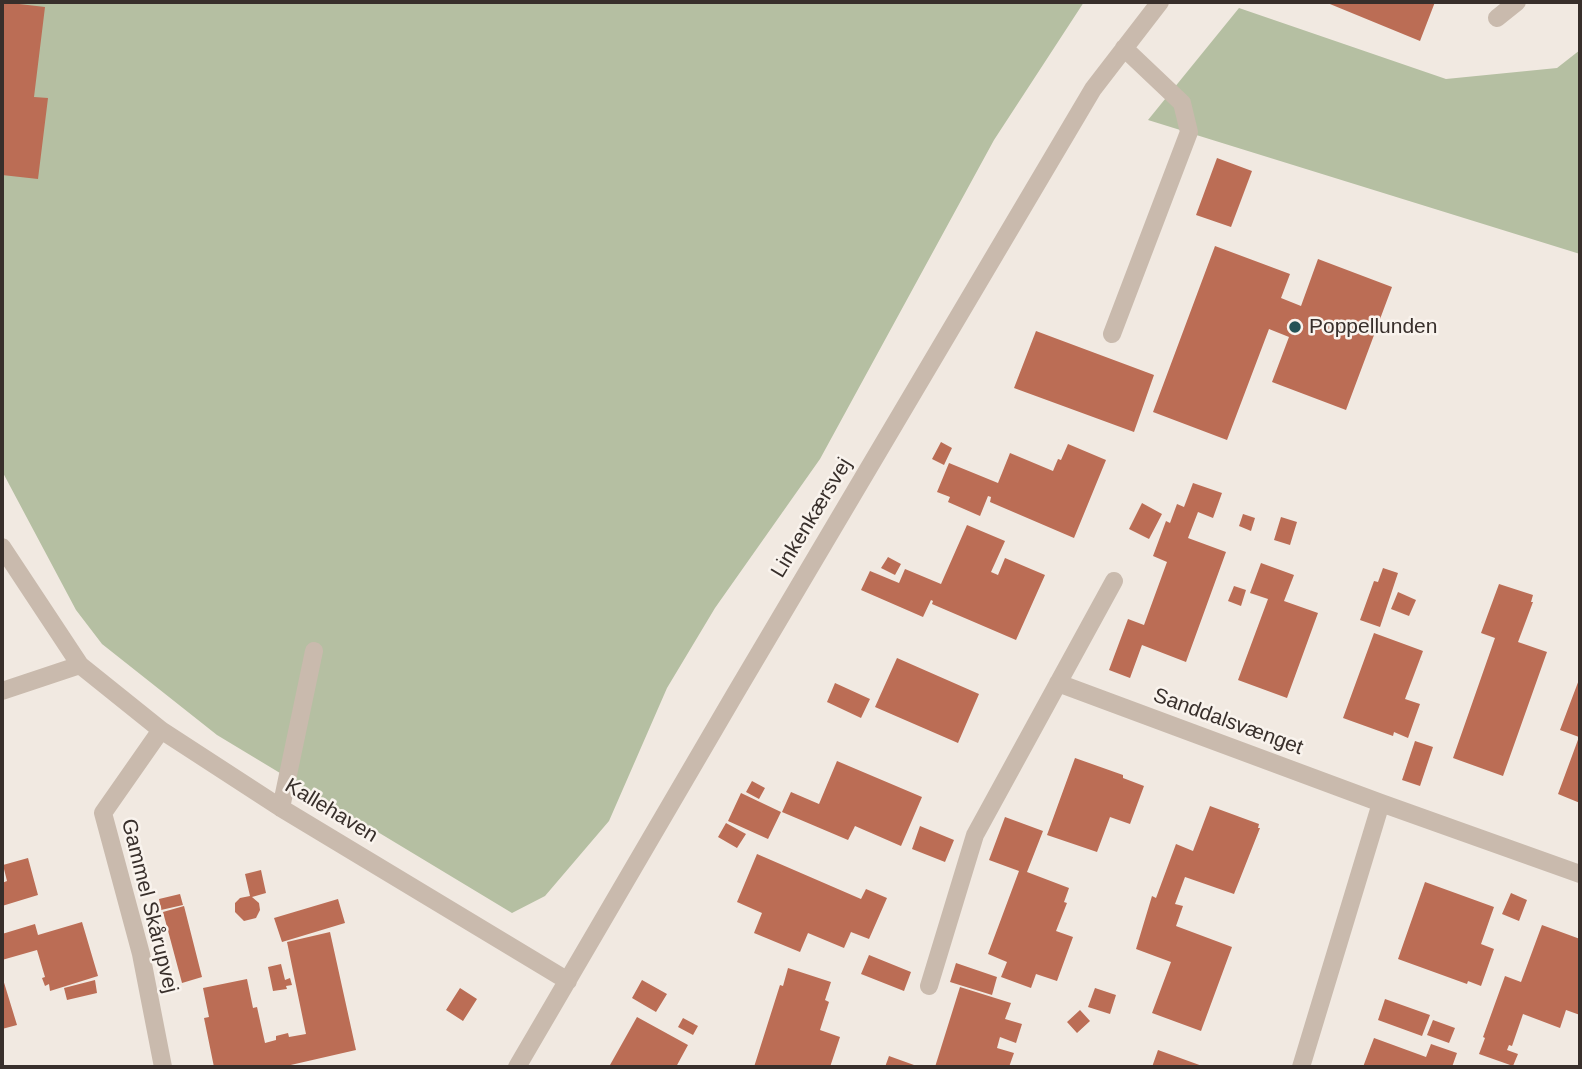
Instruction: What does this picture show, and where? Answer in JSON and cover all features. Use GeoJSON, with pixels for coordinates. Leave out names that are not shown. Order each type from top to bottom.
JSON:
{"type":"FeatureCollection","features":[{"type":"Feature","properties":{"kind":"street","name":"Linkenkærsvej"},"geometry":{"type":"LineString","coordinates":[[517,1067],[1093,89],[1160,2]]}},
{"type":"Feature","properties":{"kind":"street"},"geometry":{"type":"LineString","coordinates":[[1497,18],[1517,2]]}},
{"type":"Feature","properties":{"kind":"street"},"geometry":{"type":"LineString","coordinates":[[1112,334],[1189,132],[1182,103],[1124,48]]}},
{"type":"Feature","properties":{"kind":"street","name":"Kallehaven"},"geometry":{"type":"LineString","coordinates":[[2,547],[80,665],[161,730],[281,808],[568,981]]}},
{"type":"Feature","properties":{"kind":"street"},"geometry":{"type":"LineString","coordinates":[[929,986],[975,835],[1114,581]]}},
{"type":"Feature","properties":{"kind":"street"},"geometry":{"type":"LineString","coordinates":[[281,808],[313,651]]}},
{"type":"Feature","properties":{"kind":"street"},"geometry":{"type":"LineString","coordinates":[[2,691],[80,665]]}},
{"type":"Feature","properties":{"kind":"street","name":"Sanddalsvænget"},"geometry":{"type":"LineString","coordinates":[[1058,683],[1580,874]]}},
{"type":"Feature","properties":{"kind":"street","name":"Gammel Skårupvej"},"geometry":{"type":"LineString","coordinates":[[161,730],[103,813],[141,954],[163,1067]]}},
{"type":"Feature","properties":{"kind":"street"},"geometry":{"type":"LineString","coordinates":[[1301,1067],[1381,803]]}},
{"type":"Feature","properties":{"kind":"green space"},"geometry":{"type":"Polygon","coordinates":[[[2,2],[1084,2],[994,140],[820,459],[715,608],[667,688],[609,821],[545,896],[512,913],[217,735],[102,644],[76,610],[2,471],[2,2]]]}},
{"type":"Feature","properties":{"kind":"green space"},"geometry":{"type":"Polygon","coordinates":[[[1239,8],[1446,79],[1557,68],[1580,50],[1580,254],[1148,120],[1239,8]]]}},
{"type":"Feature","properties":{"kind":"building"},"geometry":{"type":"Polygon","coordinates":[[[2,2],[45,7],[34,97],[48,98],[38,179],[2,175],[2,2]]]}},
{"type":"Feature","properties":{"kind":"building"},"geometry":{"type":"Polygon","coordinates":[[[1325,2],[1435,2],[1420,41],[1325,2]]]}},
{"type":"Feature","properties":{"kind":"building"},"geometry":{"type":"Polygon","coordinates":[[[1217,158],[1252,171],[1231,227],[1196,215],[1217,158]]]}},
{"type":"Feature","properties":{"kind":"building"},"geometry":{"type":"Polygon","coordinates":[[[1215,246],[1290,274],[1281,298],[1301,306],[1318,259],[1392,287],[1346,410],[1272,382],[1289,337],[1269,329],[1227,440],[1153,412],[1215,246]]]}},
{"type":"Feature","properties":{"kind":"building"},"geometry":{"type":"Polygon","coordinates":[[[1036,331],[1154,375],[1134,432],[1014,388],[1036,331]]]}},
{"type":"Feature","properties":{"kind":"building"},"geometry":{"type":"Polygon","coordinates":[[[941,442],[952,448],[944,465],[932,459],[941,442]]]}},
{"type":"Feature","properties":{"kind":"building"},"geometry":{"type":"Polygon","coordinates":[[[1068,444],[1106,460],[1074,538],[990,502],[991,497],[988,496],[980,516],[948,502],[950,497],[937,492],[949,463],[998,483],[1010,453],[1053,471],[1068,444]]]}},
{"type":"Feature","properties":{"kind":"building"},"geometry":{"type":"Polygon","coordinates":[[[1193,483],[1222,493],[1213,518],[1198,512],[1188,538],[1226,552],[1186,662],[1142,645],[1130,678],[1109,670],[1128,619],[1144,625],[1167,562],[1153,556],[1166,521],[1170,523],[1177,504],[1184,507],[1193,483]]]}},
{"type":"Feature","properties":{"kind":"building"},"geometry":{"type":"Polygon","coordinates":[[[1142,503],[1162,514],[1149,539],[1129,529],[1142,503]]]}},
{"type":"Feature","properties":{"kind":"building"},"geometry":{"type":"Polygon","coordinates":[[[1243,514],[1255,518],[1251,531],[1239,526],[1243,514]]]}},
{"type":"Feature","properties":{"kind":"building"},"geometry":{"type":"Polygon","coordinates":[[[1281,517],[1297,522],[1290,545],[1274,540],[1281,517]]]}},
{"type":"Feature","properties":{"kind":"building"},"geometry":{"type":"Polygon","coordinates":[[[967,525],[1005,541],[991,572],[998,575],[1005,558],[1045,575],[1016,640],[932,604],[931,600],[923,617],[861,590],[870,571],[899,583],[905,569],[941,584],[967,525]]]}},
{"type":"Feature","properties":{"kind":"building"},"geometry":{"type":"Polygon","coordinates":[[[888,557],[901,564],[895,575],[881,568],[888,557]]]}},
{"type":"Feature","properties":{"kind":"building"},"geometry":{"type":"Polygon","coordinates":[[[1261,563],[1294,575],[1284,601],[1318,613],[1287,698],[1238,680],[1268,599],[1250,593],[1261,563]]]}},
{"type":"Feature","properties":{"kind":"building"},"geometry":{"type":"Polygon","coordinates":[[[1383,568],[1398,573],[1380,627],[1360,620],[1374,581],[1378,582],[1383,568]]]}},
{"type":"Feature","properties":{"kind":"building"},"geometry":{"type":"Polygon","coordinates":[[[1499,584],[1533,595],[1533,602],[1518,642],[1547,652],[1503,776],[1453,758],[1495,638],[1481,633],[1499,584]]]}},
{"type":"Feature","properties":{"kind":"building"},"geometry":{"type":"Polygon","coordinates":[[[1234,586],[1246,590],[1241,606],[1228,601],[1234,586]]]}},
{"type":"Feature","properties":{"kind":"building"},"geometry":{"type":"Polygon","coordinates":[[[1398,592],[1416,600],[1409,616],[1391,609],[1398,592]]]}},
{"type":"Feature","properties":{"kind":"building"},"geometry":{"type":"Polygon","coordinates":[[[1374,633],[1423,651],[1405,699],[1420,704],[1408,738],[1394,732],[1393,736],[1343,718],[1374,633]]]}},
{"type":"Feature","properties":{"kind":"building"},"geometry":{"type":"Polygon","coordinates":[[[897,658],[979,694],[958,743],[875,707],[897,658]]]}},
{"type":"Feature","properties":{"kind":"building"},"geometry":{"type":"Polygon","coordinates":[[[1580,677],[1580,803],[1558,794],[1579,737],[1560,730],[1580,677]]]}},
{"type":"Feature","properties":{"kind":"building"},"geometry":{"type":"Polygon","coordinates":[[[835,683],[870,699],[861,718],[827,702],[835,683]]]}},
{"type":"Feature","properties":{"kind":"building"},"geometry":{"type":"Polygon","coordinates":[[[1415,741],[1433,747],[1420,786],[1402,780],[1415,741]]]}},
{"type":"Feature","properties":{"kind":"building"},"geometry":{"type":"Polygon","coordinates":[[[1075,758],[1123,775],[1123,778],[1144,786],[1130,824],[1110,817],[1097,852],[1047,835],[1075,758]]]}},
{"type":"Feature","properties":{"kind":"building"},"geometry":{"type":"Polygon","coordinates":[[[837,761],[922,797],[901,846],[855,826],[848,840],[782,812],[791,792],[819,804],[837,761]]]}},
{"type":"Feature","properties":{"kind":"building"},"geometry":{"type":"Polygon","coordinates":[[[752,781],[765,788],[759,799],[746,792],[752,781]]]}},
{"type":"Feature","properties":{"kind":"building"},"geometry":{"type":"Polygon","coordinates":[[[741,793],[781,812],[768,839],[728,821],[741,793]]]}},
{"type":"Feature","properties":{"kind":"building"},"geometry":{"type":"Polygon","coordinates":[[[1210,806],[1259,824],[1260,828],[1234,894],[1185,877],[1175,904],[1183,906],[1176,926],[1232,947],[1201,1031],[1152,1013],[1171,962],[1136,949],[1152,896],[1156,898],[1176,844],[1193,851],[1210,806]]]}},
{"type":"Feature","properties":{"kind":"building"},"geometry":{"type":"Polygon","coordinates":[[[1005,817],[1043,831],[1027,872],[1069,888],[1064,902],[1067,903],[1056,931],[1073,937],[1057,981],[1036,974],[1031,988],[1001,977],[1007,962],[988,954],[1019,871],[989,860],[1005,817]]]}},
{"type":"Feature","properties":{"kind":"building"},"geometry":{"type":"Polygon","coordinates":[[[726,823],[746,834],[737,848],[718,837],[726,823]]]}},
{"type":"Feature","properties":{"kind":"building"},"geometry":{"type":"Polygon","coordinates":[[[920,826],[954,840],[945,862],[912,849],[920,826]]]}},
{"type":"Feature","properties":{"kind":"building"},"geometry":{"type":"Polygon","coordinates":[[[757,854],[861,899],[866,889],[887,898],[869,939],[851,932],[844,948],[808,933],[800,952],[754,933],[762,913],[737,902],[757,854]]]}},
{"type":"Feature","properties":{"kind":"building"},"geometry":{"type":"Polygon","coordinates":[[[28,858],[38,895],[2,906],[2,883],[7,881],[3,865],[28,858]]]}},
{"type":"Feature","properties":{"kind":"building"},"geometry":{"type":"Polygon","coordinates":[[[261,870],[266,893],[252,897],[259,903],[260,910],[256,918],[244,921],[235,912],[235,903],[240,898],[250,896],[245,874],[261,870]]]}},
{"type":"Feature","properties":{"kind":"building"},"geometry":{"type":"Polygon","coordinates":[[[1425,882],[1494,907],[1481,944],[1494,949],[1481,986],[1468,981],[1467,984],[1398,959],[1425,882]]]}},
{"type":"Feature","properties":{"kind":"building"},"geometry":{"type":"Polygon","coordinates":[[[1511,893],[1527,900],[1519,921],[1502,914],[1511,893]]]}},
{"type":"Feature","properties":{"kind":"building"},"geometry":{"type":"Polygon","coordinates":[[[180,894],[183,905],[161,910],[159,899],[180,894]]]}},
{"type":"Feature","properties":{"kind":"building"},"geometry":{"type":"Polygon","coordinates":[[[338,899],[345,923],[282,942],[274,918],[338,899]]]}},
{"type":"Feature","properties":{"kind":"building"},"geometry":{"type":"Polygon","coordinates":[[[184,906],[202,977],[182,983],[163,912],[184,906]]]}},
{"type":"Feature","properties":{"kind":"building"},"geometry":{"type":"Polygon","coordinates":[[[82,922],[98,976],[50,991],[49,984],[45,986],[42,978],[45,977],[37,950],[2,960],[2,934],[35,924],[38,935],[82,922]]]}},
{"type":"Feature","properties":{"kind":"building"},"geometry":{"type":"Polygon","coordinates":[[[1542,925],[1580,939],[1580,1015],[1566,1010],[1560,1028],[1523,1014],[1512,1046],[1509,1045],[1507,1050],[1518,1054],[1513,1066],[1479,1054],[1505,976],[1521,982],[1542,925]]]}},
{"type":"Feature","properties":{"kind":"building"},"geometry":{"type":"Polygon","coordinates":[[[330,932],[356,1050],[282,1067],[214,1067],[204,1018],[209,1017],[203,988],[247,979],[265,1043],[288,1033],[289,1037],[306,1034],[287,942],[330,932]]]}},
{"type":"Feature","properties":{"kind":"building"},"geometry":{"type":"Polygon","coordinates":[[[869,955],[911,972],[904,991],[861,974],[869,955]]]}},
{"type":"Feature","properties":{"kind":"building"},"geometry":{"type":"Polygon","coordinates":[[[956,963],[997,977],[992,995],[950,982],[956,963]]]}},
{"type":"Feature","properties":{"kind":"building"},"geometry":{"type":"Polygon","coordinates":[[[281,964],[285,980],[290,978],[292,985],[286,986],[287,989],[273,991],[268,967],[281,964]]]}},
{"type":"Feature","properties":{"kind":"building"},"geometry":{"type":"Polygon","coordinates":[[[788,968],[831,982],[825,1000],[829,1002],[820,1030],[840,1037],[830,1067],[754,1067],[788,968]]]}},
{"type":"Feature","properties":{"kind":"building"},"geometry":{"type":"Polygon","coordinates":[[[2,976],[17,1025],[2,1029],[2,976]]]}},
{"type":"Feature","properties":{"kind":"building"},"geometry":{"type":"Polygon","coordinates":[[[95,980],[97,993],[67,1000],[64,988],[95,980]]]}},
{"type":"Feature","properties":{"kind":"building"},"geometry":{"type":"Polygon","coordinates":[[[642,980],[667,994],[656,1012],[632,998],[642,980]]]}},
{"type":"Feature","properties":{"kind":"building"},"geometry":{"type":"Polygon","coordinates":[[[960,987],[1011,1003],[1005,1019],[1022,1024],[1016,1043],[1000,1037],[997,1048],[1014,1053],[1009,1067],[935,1067],[960,987]]]}},
{"type":"Feature","properties":{"kind":"building"},"geometry":{"type":"Polygon","coordinates":[[[460,988],[477,999],[463,1021],[446,1010],[460,988]]]}},
{"type":"Feature","properties":{"kind":"building"},"geometry":{"type":"Polygon","coordinates":[[[1095,988],[1116,995],[1110,1014],[1088,1007],[1095,988]]]}},
{"type":"Feature","properties":{"kind":"building"},"geometry":{"type":"Polygon","coordinates":[[[1385,999],[1430,1015],[1422,1036],[1378,1020],[1385,999]]]}},
{"type":"Feature","properties":{"kind":"building"},"geometry":{"type":"Polygon","coordinates":[[[1080,1010],[1090,1021],[1077,1033],[1067,1022],[1080,1010]]]}},
{"type":"Feature","properties":{"kind":"building"},"geometry":{"type":"Polygon","coordinates":[[[637,1017],[688,1045],[676,1067],[610,1065],[637,1017]]]}},
{"type":"Feature","properties":{"kind":"building"},"geometry":{"type":"Polygon","coordinates":[[[683,1018],[698,1026],[693,1035],[678,1027],[683,1018]]]}},
{"type":"Feature","properties":{"kind":"building"},"geometry":{"type":"Polygon","coordinates":[[[1433,1020],[1455,1028],[1449,1043],[1427,1035],[1433,1020]]]}},
{"type":"Feature","properties":{"kind":"building"},"geometry":{"type":"Polygon","coordinates":[[[1374,1038],[1426,1057],[1431,1044],[1457,1053],[1452,1067],[1363,1067],[1374,1038]]]}},
{"type":"Feature","properties":{"kind":"building"},"geometry":{"type":"Polygon","coordinates":[[[1158,1050],[1205,1067],[1152,1067],[1158,1050]]]}},
{"type":"Feature","properties":{"kind":"building"},"geometry":{"type":"Polygon","coordinates":[[[889,1056],[914,1065],[885,1067],[889,1056]]]}},
{"type":"Feature","properties":{"kind":"place","name":"Poppellunden"},"geometry":{"type":"Point","coordinates":[1295,327]}}]}
